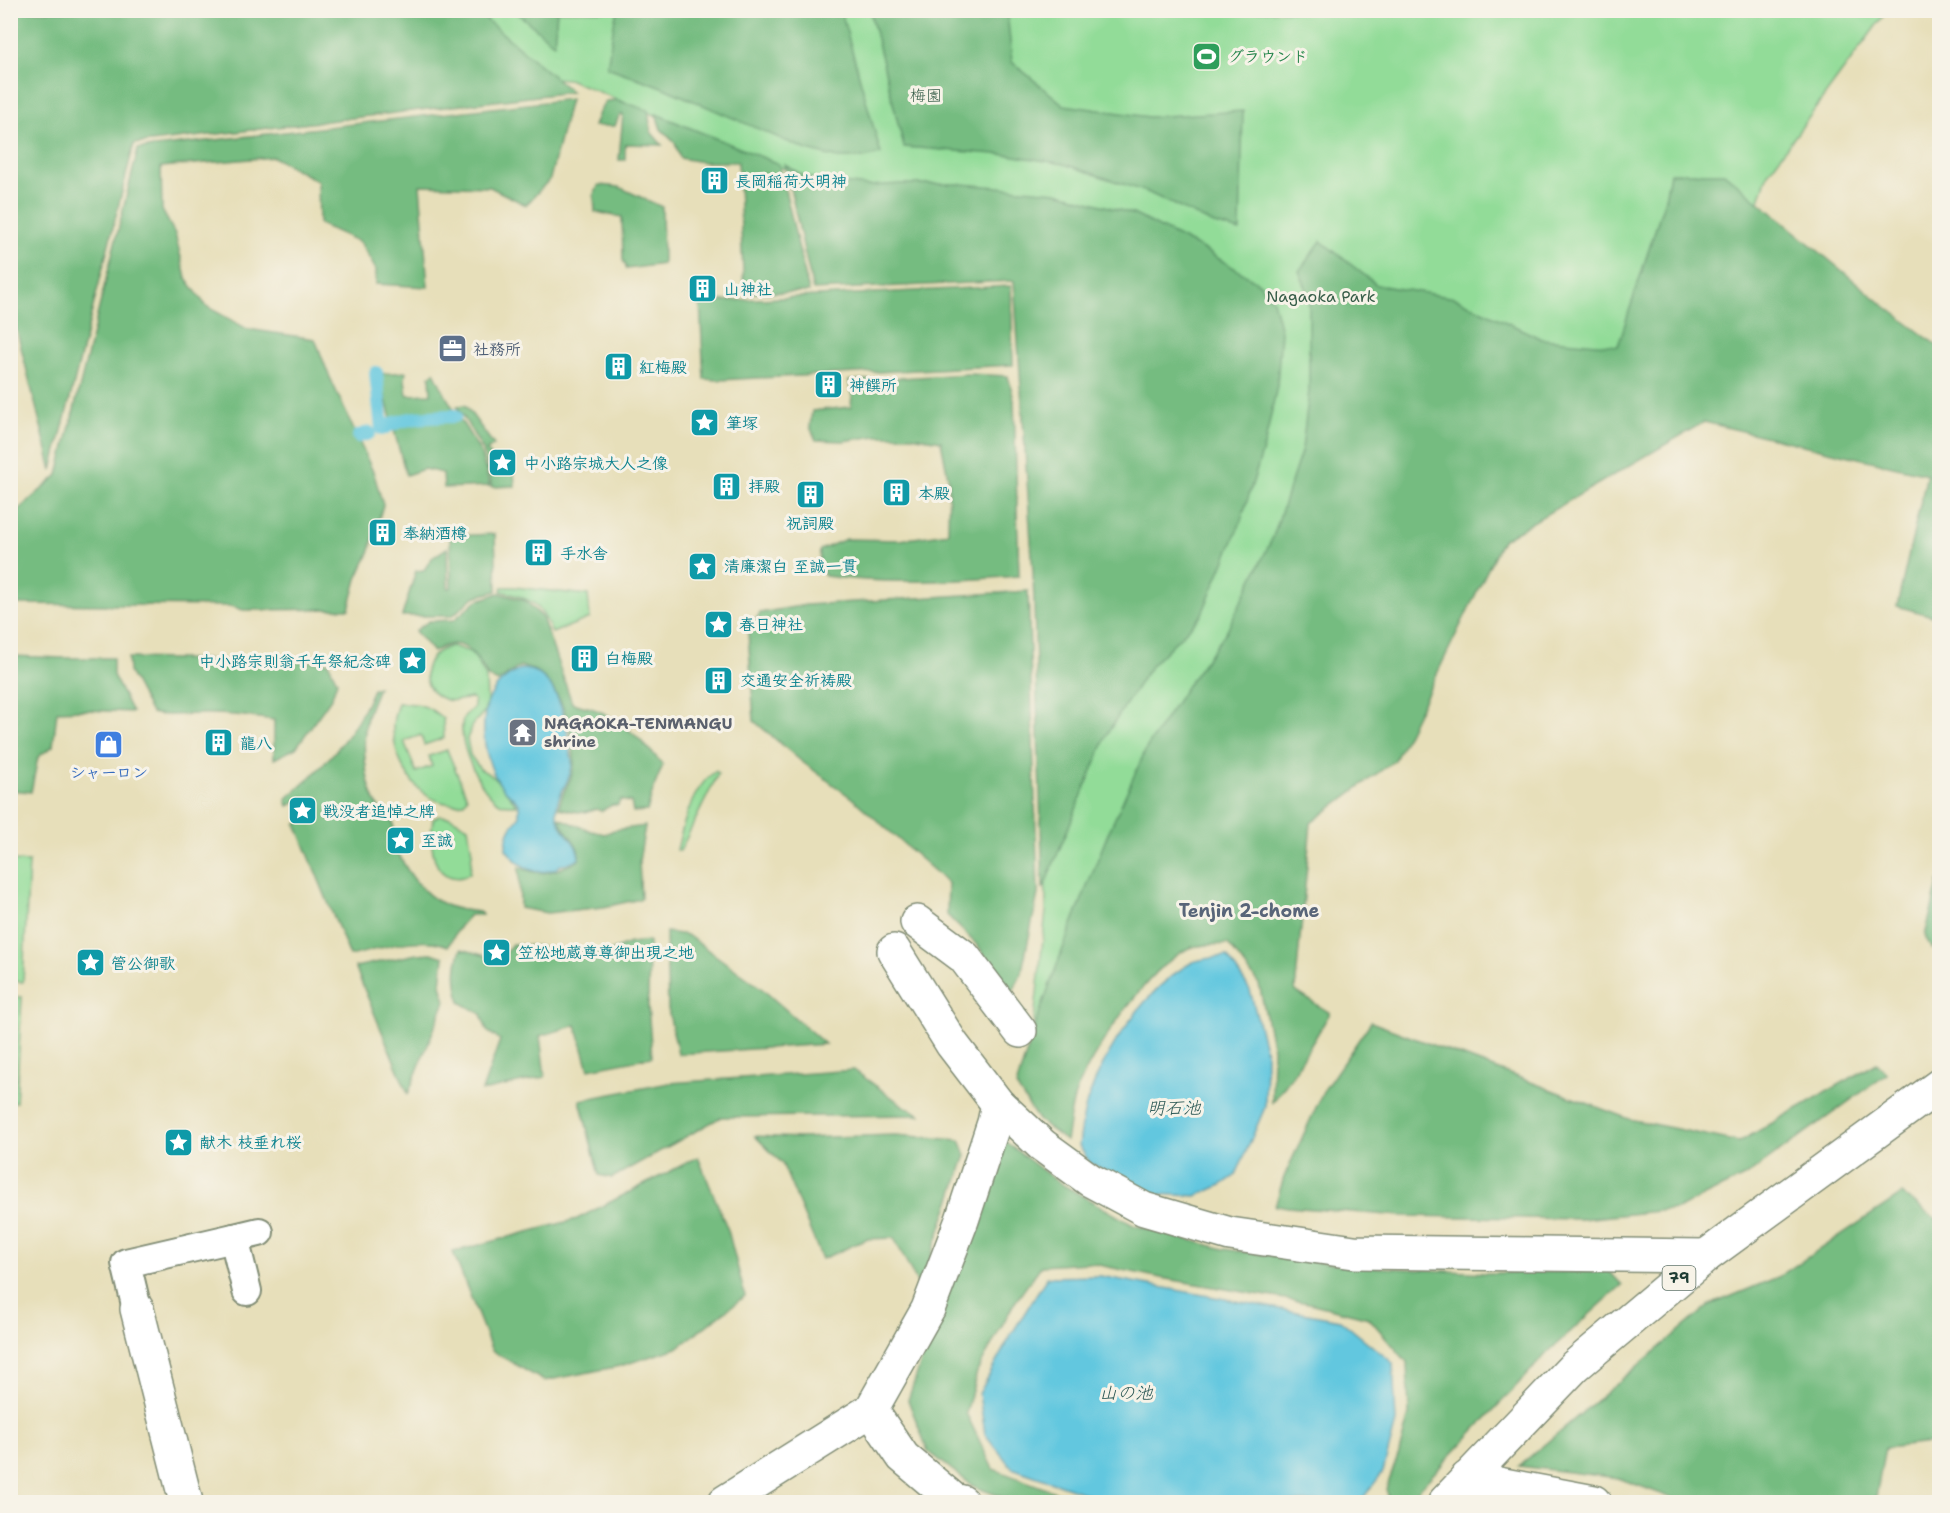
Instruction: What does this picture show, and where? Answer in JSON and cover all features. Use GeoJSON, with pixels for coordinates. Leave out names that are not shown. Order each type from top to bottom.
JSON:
{"type":"FeatureCollection","features":[{"type":"Feature","properties":{"kind":"street"},"geometry":{"type":"LineString","coordinates":[[917,922],[964,957],[1020,1031]]}},
{"type":"Feature","properties":{"kind":"street"},"geometry":{"type":"LineString","coordinates":[[894,951],[952,1044],[998,1104],[1042,1145],[1090,1180],[1144,1209],[1230,1234],[1354,1252],[1706,1256]]}},
{"type":"Feature","properties":{"kind":"street","name":"79"},"geometry":{"type":"LineString","coordinates":[[1445,1503],[1575,1366],[1706,1256],[1940,1085]]}},
{"type":"Feature","properties":{"kind":"street"},"geometry":{"type":"LineString","coordinates":[[725,1503],[871,1410],[928,1309],[962,1220],[994,1123],[998,1104]]}},
{"type":"Feature","properties":{"kind":"street"},"geometry":{"type":"LineString","coordinates":[[137,1309],[186,1503]]}},
{"type":"Feature","properties":{"kind":"street"},"geometry":{"type":"LineString","coordinates":[[871,1410],[903,1457],[954,1500],[962,1503]]}},
{"type":"Feature","properties":{"kind":"street"},"geometry":{"type":"LineString","coordinates":[[1467,1478],[1594,1503]]}},
{"type":"Feature","properties":{"kind":"lane"},"geometry":{"type":"LineString","coordinates":[[137,1309],[126,1263],[246,1235],[247,1291]]}},
{"type":"Feature","properties":{"kind":"green space"},"geometry":{"type":"Polygon","coordinates":[[[10,11],[476,11],[572,92],[134,144],[52,470],[11,308],[10,11]]]}},
{"type":"Feature","properties":{"kind":"green space","name":"Nagaoka Park"},"geometry":{"type":"Polygon","coordinates":[[[328,11],[1887,11],[1768,173],[1690,410],[1483,533],[1027,1085],[1046,911],[1036,279],[859,200],[568,79],[382,68],[328,11]]]}},
{"type":"Feature","properties":{"kind":"green space"},"geometry":{"type":"Polygon","coordinates":[[[515,11],[557,11],[554,44],[515,11]]]}},
{"type":"Feature","properties":{"kind":"green space"},"geometry":{"type":"Polygon","coordinates":[[[618,11],[841,11],[881,154],[864,158],[838,158],[807,150],[659,86],[607,67],[618,11]]]}},
{"type":"Feature","properties":{"kind":"green space","name":"梅園"},"geometry":{"type":"Polygon","coordinates":[[[870,11],[1007,11],[1012,62],[1064,105],[1149,117],[1243,111],[1240,231],[1214,224],[1147,192],[1064,164],[1009,155],[904,147],[870,11]]]}},
{"type":"Feature","properties":{"kind":"green space"},"geometry":{"type":"Polygon","coordinates":[[[570,99],[550,179],[526,205],[490,187],[420,185],[428,287],[376,284],[376,270],[360,242],[319,224],[318,181],[273,157],[161,167],[162,210],[175,234],[186,278],[206,306],[247,329],[315,339],[374,474],[383,505],[349,609],[243,610],[231,606],[11,604],[11,516],[58,475],[138,149],[570,99]]]}},
{"type":"Feature","properties":{"kind":"green space"},"geometry":{"type":"Polygon","coordinates":[[[616,100],[648,110],[651,132],[662,145],[625,144],[625,160],[619,160],[623,114],[619,116],[615,126],[594,126],[606,101],[616,100]]]}},
{"type":"Feature","properties":{"kind":"green space"},"geometry":{"type":"Polygon","coordinates":[[[656,114],[779,164],[809,292],[744,293],[738,162],[703,162],[680,158],[675,143],[661,129],[656,114]]]}},
{"type":"Feature","properties":{"kind":"green space"},"geometry":{"type":"Polygon","coordinates":[[[785,165],[806,177],[869,186],[962,184],[1057,192],[1133,214],[1201,248],[1259,283],[1273,300],[1281,331],[1277,386],[1265,443],[1240,524],[1201,616],[1149,668],[1108,732],[1043,889],[1033,572],[1014,281],[813,290],[785,165]]]}},
{"type":"Feature","properties":{"kind":"green space"},"geometry":{"type":"Polygon","coordinates":[[[1670,173],[1724,173],[1886,307],[1939,347],[1939,618],[1897,606],[1927,474],[1704,422],[1502,540],[1395,760],[1311,823],[1295,991],[1330,1013],[1293,1075],[1272,1103],[1273,1049],[1259,984],[1228,944],[1191,947],[1171,959],[1155,974],[1106,1036],[1075,1095],[1066,1141],[1038,1120],[1016,1086],[1069,932],[1107,836],[1147,747],[1186,687],[1226,632],[1273,537],[1302,449],[1309,391],[1309,295],[1299,271],[1321,241],[1377,285],[1455,298],[1542,339],[1618,346],[1665,199],[1670,173]]]}},
{"type":"Feature","properties":{"kind":"green space"},"geometry":{"type":"Polygon","coordinates":[[[599,185],[619,187],[662,207],[663,264],[627,269],[623,260],[622,217],[595,212],[594,194],[599,185]]]}},
{"type":"Feature","properties":{"kind":"green space"},"geometry":{"type":"Polygon","coordinates":[[[1011,286],[1013,365],[704,379],[700,302],[1011,286]]]}},
{"type":"Feature","properties":{"kind":"green space"},"geometry":{"type":"Polygon","coordinates":[[[406,372],[407,395],[431,394],[430,376],[434,372],[447,398],[480,451],[490,486],[444,488],[443,473],[424,469],[406,475],[379,374],[406,372]]]}},
{"type":"Feature","properties":{"kind":"green space"},"geometry":{"type":"Polygon","coordinates":[[[968,374],[1008,376],[1014,400],[1019,576],[946,581],[898,581],[825,576],[819,566],[820,550],[846,539],[900,540],[948,533],[949,482],[941,441],[911,436],[876,436],[843,441],[816,440],[810,427],[812,411],[851,407],[852,394],[849,381],[968,374]]]}},
{"type":"Feature","properties":{"kind":"green space"},"geometry":{"type":"Polygon","coordinates":[[[465,405],[494,445],[487,450],[501,472],[514,471],[515,486],[492,487],[483,450],[457,406],[465,405]]]}},
{"type":"Feature","properties":{"kind":"green space"},"geometry":{"type":"Polygon","coordinates":[[[495,534],[497,591],[474,597],[452,616],[402,616],[416,571],[424,570],[432,558],[447,548],[448,588],[451,588],[450,536],[495,534]]]}},
{"type":"Feature","properties":{"kind":"green space"},"geometry":{"type":"Polygon","coordinates":[[[502,587],[588,595],[590,618],[552,633],[543,614],[533,603],[501,591],[502,587]]]}},
{"type":"Feature","properties":{"kind":"green space"},"geometry":{"type":"Polygon","coordinates":[[[1028,591],[1038,894],[1021,975],[1011,995],[979,947],[947,915],[948,883],[853,799],[801,761],[754,721],[748,632],[760,613],[806,605],[1028,591]]]}},
{"type":"Feature","properties":{"kind":"green space"},"geometry":{"type":"Polygon","coordinates":[[[499,593],[526,601],[542,617],[572,703],[596,710],[626,727],[663,765],[647,811],[633,812],[631,802],[620,800],[618,805],[612,805],[601,811],[596,809],[577,812],[559,808],[573,770],[572,740],[560,701],[546,680],[535,671],[520,666],[498,682],[488,677],[467,648],[452,644],[433,652],[415,631],[429,621],[454,620],[476,601],[499,593]]]}},
{"type":"Feature","properties":{"kind":"green space"},"geometry":{"type":"Polygon","coordinates":[[[452,646],[470,652],[486,677],[487,703],[484,712],[473,724],[467,739],[470,755],[480,769],[494,777],[517,805],[502,804],[494,799],[471,766],[462,727],[464,717],[474,707],[474,700],[471,698],[447,700],[430,689],[426,672],[428,664],[441,650],[452,646]]]}},
{"type":"Feature","properties":{"kind":"green space"},"geometry":{"type":"Polygon","coordinates":[[[11,656],[113,658],[113,675],[132,712],[57,711],[53,746],[38,757],[31,792],[11,790],[11,656]]]}},
{"type":"Feature","properties":{"kind":"green space"},"geometry":{"type":"Polygon","coordinates":[[[128,658],[328,662],[337,681],[332,697],[296,748],[274,759],[274,720],[227,714],[151,713],[129,672],[128,658]]]}},
{"type":"Feature","properties":{"kind":"green space"},"geometry":{"type":"Polygon","coordinates":[[[378,687],[366,724],[365,762],[374,798],[379,808],[393,823],[397,850],[407,870],[421,888],[430,895],[448,906],[480,912],[482,915],[470,915],[448,946],[412,942],[350,956],[296,824],[313,816],[304,798],[288,806],[286,799],[337,750],[357,722],[373,689],[378,687]]]}},
{"type":"Feature","properties":{"kind":"green space"},"geometry":{"type":"Polygon","coordinates":[[[398,703],[422,706],[443,719],[444,738],[424,745],[421,735],[404,741],[416,772],[432,766],[429,756],[447,750],[467,797],[464,803],[449,804],[435,800],[412,782],[404,769],[394,741],[393,723],[398,703]]]}},
{"type":"Feature","properties":{"kind":"green space"},"geometry":{"type":"Polygon","coordinates":[[[716,771],[718,774],[680,851],[677,850],[695,796],[701,786],[716,771]]]}},
{"type":"Feature","properties":{"kind":"green space"},"geometry":{"type":"Polygon","coordinates":[[[439,816],[450,817],[468,827],[472,853],[470,873],[464,877],[455,878],[439,869],[433,853],[432,826],[433,819],[439,816]]]}},
{"type":"Feature","properties":{"kind":"green space"},"geometry":{"type":"Polygon","coordinates":[[[559,818],[605,834],[614,830],[645,826],[639,861],[641,899],[604,907],[547,913],[520,908],[519,867],[545,873],[579,860],[575,843],[559,818]]]}},
{"type":"Feature","properties":{"kind":"green space"},"geometry":{"type":"Polygon","coordinates":[[[11,861],[29,862],[23,982],[11,981],[11,861]]]}},
{"type":"Feature","properties":{"kind":"green space"},"geometry":{"type":"Polygon","coordinates":[[[1939,880],[1939,938],[1932,949],[1925,936],[1939,880]]]}},
{"type":"Feature","properties":{"kind":"green space"},"geometry":{"type":"Polygon","coordinates":[[[666,932],[687,935],[761,988],[825,1044],[678,1054],[668,1009],[666,932]]]}},
{"type":"Feature","properties":{"kind":"green space"},"geometry":{"type":"Polygon","coordinates":[[[649,941],[648,1006],[652,1057],[589,1069],[576,1025],[540,1036],[545,1077],[482,1091],[500,1040],[487,1031],[481,1014],[460,1002],[456,975],[461,949],[500,960],[512,944],[606,953],[630,943],[649,941]]]}},
{"type":"Feature","properties":{"kind":"green space"},"geometry":{"type":"Polygon","coordinates":[[[431,953],[444,957],[441,984],[445,1001],[408,1094],[355,967],[431,953]]]}},
{"type":"Feature","properties":{"kind":"green space"},"geometry":{"type":"Polygon","coordinates":[[[11,997],[22,997],[16,1102],[11,1102],[11,997]]]}},
{"type":"Feature","properties":{"kind":"green space"},"geometry":{"type":"Polygon","coordinates":[[[1371,1022],[1629,1119],[1739,1142],[1877,1063],[1887,1074],[1744,1177],[1677,1209],[1582,1219],[1401,1216],[1275,1206],[1284,1177],[1324,1090],[1371,1022]]]}},
{"type":"Feature","properties":{"kind":"green space"},"geometry":{"type":"Polygon","coordinates":[[[854,1070],[904,1106],[921,1115],[721,1117],[612,1178],[599,1175],[580,1100],[669,1083],[854,1070]]]}},
{"type":"Feature","properties":{"kind":"green space"},"geometry":{"type":"Polygon","coordinates":[[[895,1135],[960,1140],[966,1155],[920,1288],[894,1238],[867,1239],[822,1259],[782,1163],[755,1136],[800,1138],[895,1135]]]}},
{"type":"Feature","properties":{"kind":"green space"},"geometry":{"type":"Polygon","coordinates":[[[1003,1140],[1058,1182],[1133,1225],[1224,1249],[1348,1266],[1488,1273],[1609,1271],[1622,1285],[1549,1351],[1407,1502],[1390,1502],[1386,1489],[1399,1453],[1409,1414],[1407,1362],[1369,1318],[1309,1303],[1161,1278],[1089,1263],[1041,1266],[1013,1305],[977,1372],[966,1413],[993,1469],[1082,1502],[1015,1502],[973,1486],[928,1451],[908,1400],[938,1312],[1003,1140]]]}},
{"type":"Feature","properties":{"kind":"green space"},"geometry":{"type":"Polygon","coordinates":[[[698,1157],[728,1230],[745,1296],[677,1348],[620,1366],[544,1381],[492,1351],[453,1252],[577,1219],[698,1157]]]}},
{"type":"Feature","properties":{"kind":"green space"},"geometry":{"type":"Polygon","coordinates":[[[1902,1194],[1939,1221],[1939,1442],[1885,1448],[1875,1502],[1683,1502],[1618,1478],[1519,1466],[1710,1305],[1778,1277],[1902,1194]]]}},
{"type":"Feature","properties":{"kind":"water"},"geometry":{"type":"Polygon","coordinates":[[[520,669],[533,671],[542,676],[555,693],[566,724],[572,758],[571,772],[558,802],[557,815],[562,827],[576,847],[579,859],[545,871],[526,867],[506,849],[509,832],[519,817],[519,804],[499,783],[488,760],[485,746],[484,718],[487,704],[503,680],[520,669]]]}},
{"type":"Feature","properties":{"kind":"water","name":"明石池"},"geometry":{"type":"Polygon","coordinates":[[[1227,956],[1250,990],[1266,1052],[1265,1107],[1236,1175],[1197,1196],[1151,1194],[1090,1163],[1079,1146],[1087,1102],[1096,1078],[1117,1040],[1143,1004],[1158,988],[1174,974],[1195,961],[1227,956]]]}},
{"type":"Feature","properties":{"kind":"water","name":"山の池"},"geometry":{"type":"Polygon","coordinates":[[[1100,1276],[1340,1320],[1393,1363],[1396,1422],[1383,1472],[1360,1502],[1109,1502],[1012,1468],[985,1434],[979,1394],[1011,1335],[1047,1277],[1100,1276]]]}},
{"type":"Feature","properties":{"kind":"waterway"},"geometry":{"type":"LineString","coordinates":[[376,373],[382,429],[408,419],[455,416]]}},
{"type":"Feature","properties":{"kind":"waterway"},"geometry":{"type":"LineString","coordinates":[[359,436],[369,433]]}},
{"type":"Feature","properties":{"kind":"place","name":"グラウンド"},"geometry":{"type":"Point","coordinates":[1207,56]}},
{"type":"Feature","properties":{"kind":"place","name":"長岡稲荷大明神"},"geometry":{"type":"Point","coordinates":[714,181]}},
{"type":"Feature","properties":{"kind":"place","name":"山神社"},"geometry":{"type":"Point","coordinates":[703,289]}},
{"type":"Feature","properties":{"kind":"place","name":"社務所"},"geometry":{"type":"Point","coordinates":[452,349]}},
{"type":"Feature","properties":{"kind":"place","name":"紅梅殿"},"geometry":{"type":"Point","coordinates":[618,367]}},
{"type":"Feature","properties":{"kind":"place","name":"神饌所"},"geometry":{"type":"Point","coordinates":[828,385]}},
{"type":"Feature","properties":{"kind":"place","name":"筆塚"},"geometry":{"type":"Point","coordinates":[705,423]}},
{"type":"Feature","properties":{"kind":"place","name":"中小路宗城大人之像"},"geometry":{"type":"Point","coordinates":[503,463]}},
{"type":"Feature","properties":{"kind":"place","name":"拝殿"},"geometry":{"type":"Point","coordinates":[727,486]}},
{"type":"Feature","properties":{"kind":"place","name":"本殿"},"geometry":{"type":"Point","coordinates":[897,493]}},
{"type":"Feature","properties":{"kind":"place","name":"祝詞殿"},"geometry":{"type":"Point","coordinates":[810,495]}},
{"type":"Feature","properties":{"kind":"place","name":"奉納酒樽"},"geometry":{"type":"Point","coordinates":[382,533]}},
{"type":"Feature","properties":{"kind":"place","name":"手水舎"},"geometry":{"type":"Point","coordinates":[539,553]}},
{"type":"Feature","properties":{"kind":"place","name":"清廉潔白 至誠一貫"},"geometry":{"type":"Point","coordinates":[703,566]}},
{"type":"Feature","properties":{"kind":"place","name":"春日神社"},"geometry":{"type":"Point","coordinates":[718,624]}},
{"type":"Feature","properties":{"kind":"place","name":"白梅殿"},"geometry":{"type":"Point","coordinates":[584,658]}},
{"type":"Feature","properties":{"kind":"place","name":"中小路宗則翁千年祭紀念碑"},"geometry":{"type":"Point","coordinates":[412,661]}},
{"type":"Feature","properties":{"kind":"place","name":"交通安全祈祷殿"},"geometry":{"type":"Point","coordinates":[719,680]}},
{"type":"Feature","properties":{"kind":"place","name":"NAGAOKA-TENMANGU shrine"},"geometry":{"type":"Point","coordinates":[523,732]}},
{"type":"Feature","properties":{"kind":"place","name":"龍八"},"geometry":{"type":"Point","coordinates":[219,743]}},
{"type":"Feature","properties":{"kind":"place","name":"シャーロン"},"geometry":{"type":"Point","coordinates":[109,744]}},
{"type":"Feature","properties":{"kind":"place","name":"戦没者追悼之牌"},"geometry":{"type":"Point","coordinates":[302,811]}},
{"type":"Feature","properties":{"kind":"place","name":"至誠"},"geometry":{"type":"Point","coordinates":[400,840]}},
{"type":"Feature","properties":{"kind":"place","name":"笠松地蔵尊尊御出現之地"},"geometry":{"type":"Point","coordinates":[497,952]}},
{"type":"Feature","properties":{"kind":"place","name":"管公御歌"},"geometry":{"type":"Point","coordinates":[90,963]}},
{"type":"Feature","properties":{"kind":"place","name":"献木 枝垂れ桜"},"geometry":{"type":"Point","coordinates":[179,1142]}},
{"type":"Feature","properties":{"kind":"district","name":"Tenjin 2-chome"},"geometry":{"type":"Point","coordinates":[1249,911]}}]}
